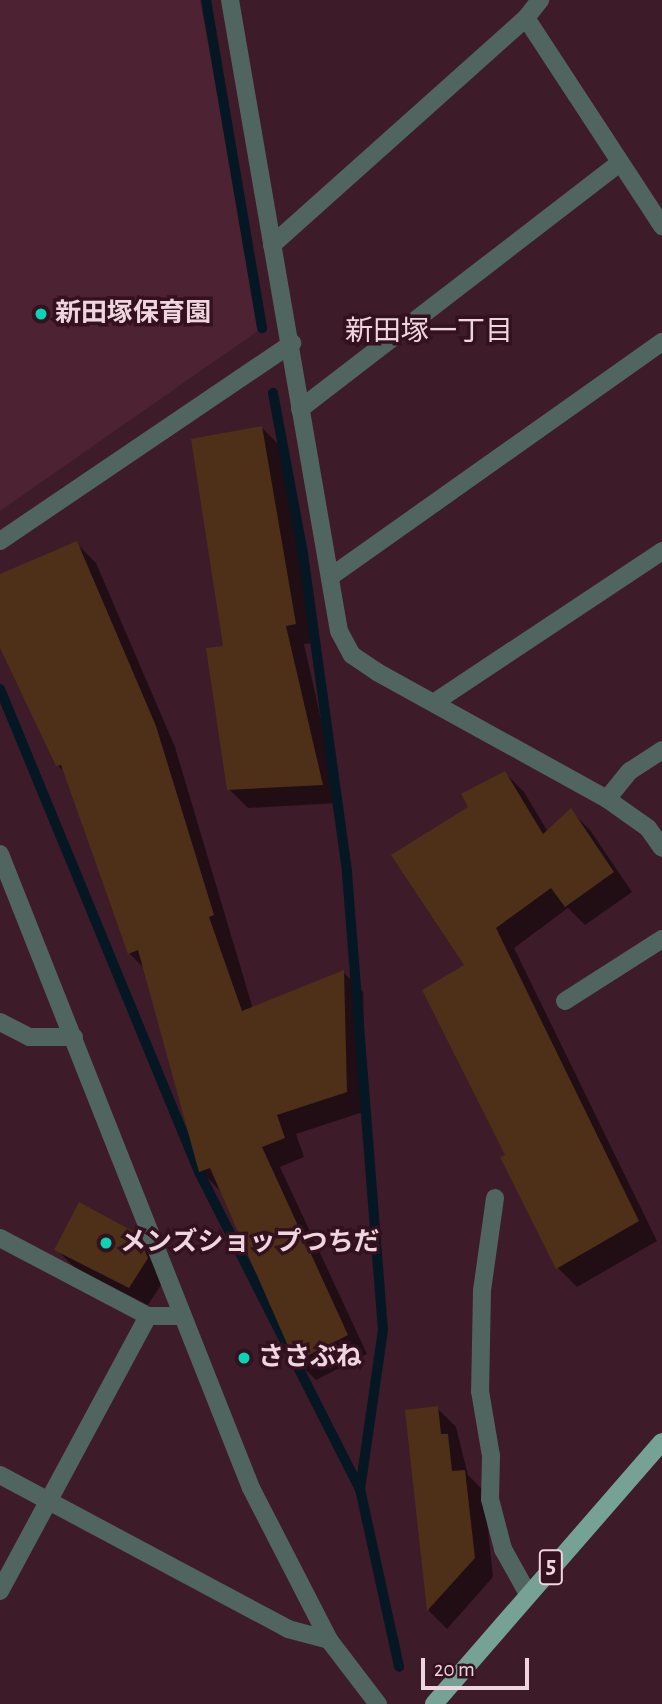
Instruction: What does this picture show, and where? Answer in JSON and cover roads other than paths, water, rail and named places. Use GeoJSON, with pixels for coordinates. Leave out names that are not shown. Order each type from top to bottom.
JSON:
{"type":"FeatureCollection","features":[{"type":"Feature","properties":{"kind":"main road","name":"5"},"geometry":{"type":"LineString","coordinates":[[442,1701],[528,1594],[659,1452]]}},
{"type":"Feature","properties":{"kind":"street"},"geometry":{"type":"LineString","coordinates":[[230,0],[272,246],[292,343],[300,409],[339,631],[352,654],[607,799],[648,828],[662,849]]}},
{"type":"Feature","properties":{"kind":"street"},"geometry":{"type":"LineString","coordinates":[[272,246],[526,18],[540,0]]}},
{"type":"Feature","properties":{"kind":"street"},"geometry":{"type":"LineString","coordinates":[[526,18],[662,226]]}},
{"type":"Feature","properties":{"kind":"street"},"geometry":{"type":"LineString","coordinates":[[300,409],[620,163]]}},
{"type":"Feature","properties":{"kind":"street"},"geometry":{"type":"LineString","coordinates":[[330,577],[662,342]]}},
{"type":"Feature","properties":{"kind":"street"},"geometry":{"type":"LineString","coordinates":[[0,541],[292,343]]}},
{"type":"Feature","properties":{"kind":"street"},"geometry":{"type":"LineString","coordinates":[[435,702],[662,551]]}},
{"type":"Feature","properties":{"kind":"street"},"geometry":{"type":"LineString","coordinates":[[607,799],[630,771],[662,750]]}},
{"type":"Feature","properties":{"kind":"street"},"geometry":{"type":"LineString","coordinates":[[0,855],[251,1488],[329,1640],[377,1704]]}},
{"type":"Feature","properties":{"kind":"street"},"geometry":{"type":"LineString","coordinates":[[565,1000],[662,939]]}},
{"type":"Feature","properties":{"kind":"street"},"geometry":{"type":"LineString","coordinates":[[0,1022],[29,1037],[74,1037]]}},
{"type":"Feature","properties":{"kind":"street"},"geometry":{"type":"LineString","coordinates":[[495,1198],[482,1291],[480,1391],[491,1456],[490,1499],[503,1549],[528,1594]]}},
{"type":"Feature","properties":{"kind":"street"},"geometry":{"type":"LineString","coordinates":[[0,1238],[148,1316],[182,1316]]}},
{"type":"Feature","properties":{"kind":"street"},"geometry":{"type":"LineString","coordinates":[[0,1591],[148,1316]]}},
{"type":"Feature","properties":{"kind":"street"},"geometry":{"type":"LineString","coordinates":[[0,1475],[288,1629],[329,1640]]}},
{"type":"Feature","properties":{"kind":"waterway"},"geometry":{"type":"LineString","coordinates":[[206,0],[262,328]]}},
{"type":"Feature","properties":{"kind":"waterway"},"geometry":{"type":"LineString","coordinates":[[273,393],[303,554],[347,873],[383,1330],[360,1489],[399,1667]]}},
{"type":"Feature","properties":{"kind":"waterway"},"geometry":{"type":"LineString","coordinates":[[0,689],[199,1172],[360,1489]]}},
{"type":"Feature","properties":{"kind":"place","name":"新田塚保育園"},"geometry":{"type":"Point","coordinates":[41,314]}},
{"type":"Feature","properties":{"kind":"place","name":"メンズショップつちだ"},"geometry":{"type":"Point","coordinates":[106,1243]}},
{"type":"Feature","properties":{"kind":"place","name":"ささぶね"},"geometry":{"type":"Point","coordinates":[244,1358]}},
{"type":"Feature","properties":{"kind":"district","name":"新田塚一丁目"},"geometry":{"type":"Point","coordinates":[429,332]}}]}
